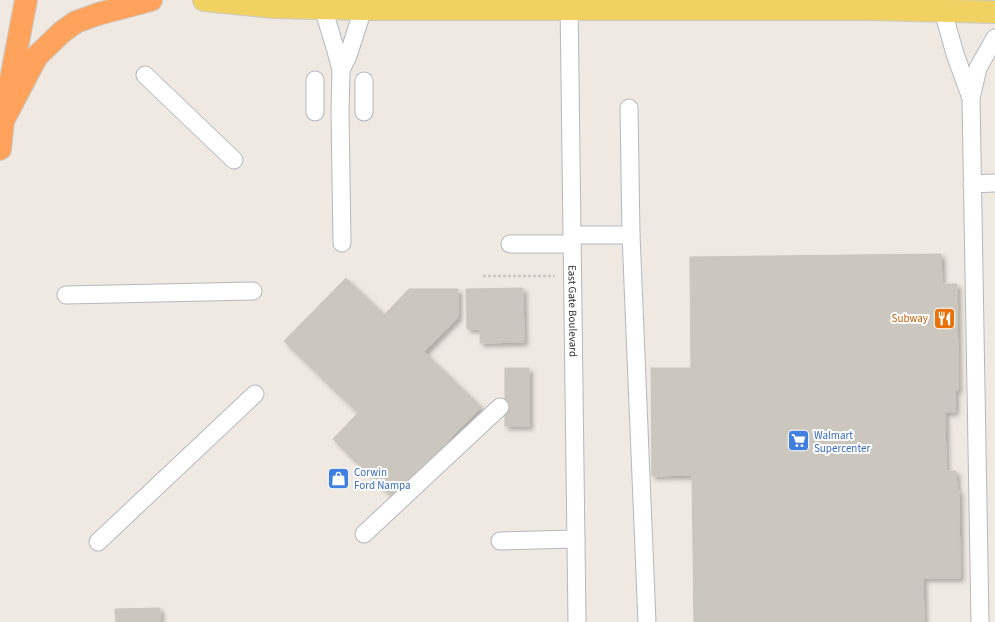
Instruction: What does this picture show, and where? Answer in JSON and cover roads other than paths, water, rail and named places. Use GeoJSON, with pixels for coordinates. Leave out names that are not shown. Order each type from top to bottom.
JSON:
{"type":"FeatureCollection","features":[{"type":"Feature","properties":{"kind":"highway"},"geometry":{"type":"LineString","coordinates":[[0,150],[3,121],[26,0]]}},
{"type":"Feature","properties":{"kind":"highway"},"geometry":{"type":"LineString","coordinates":[[3,121],[37,56],[62,32],[76,22],[98,14],[151,0]]}},
{"type":"Feature","properties":{"kind":"main road"},"geometry":{"type":"LineString","coordinates":[[204,0],[274,7],[363,9],[569,5],[836,9],[956,7],[995,12]]}},
{"type":"Feature","properties":{"kind":"street","name":"East Gate Boulevard"},"geometry":{"type":"LineString","coordinates":[[569,5],[577,622]]}},
{"type":"Feature","properties":{"kind":"street"},"geometry":{"type":"LineString","coordinates":[[956,7],[954,54],[971,98]]}},
{"type":"Feature","properties":{"kind":"street"},"geometry":{"type":"LineString","coordinates":[[323,8],[341,70],[340,112],[342,243]]}},
{"type":"Feature","properties":{"kind":"street"},"geometry":{"type":"LineString","coordinates":[[341,70],[348,56],[363,9]]}},
{"type":"Feature","properties":{"kind":"street"},"geometry":{"type":"LineString","coordinates":[[980,622],[971,98],[978,68],[995,38]]}},
{"type":"Feature","properties":{"kind":"street"},"geometry":{"type":"LineString","coordinates":[[144,75],[234,160]]}},
{"type":"Feature","properties":{"kind":"street"},"geometry":{"type":"LineString","coordinates":[[315,80],[315,112]]}},
{"type":"Feature","properties":{"kind":"street"},"geometry":{"type":"LineString","coordinates":[[364,81],[364,112]]}},
{"type":"Feature","properties":{"kind":"street"},"geometry":{"type":"LineString","coordinates":[[629,108],[631,235],[647,622]]}},
{"type":"Feature","properties":{"kind":"street"},"geometry":{"type":"LineString","coordinates":[[972,184],[995,183]]}},
{"type":"Feature","properties":{"kind":"street"},"geometry":{"type":"LineString","coordinates":[[510,244],[631,235]]}},
{"type":"Feature","properties":{"kind":"street"},"geometry":{"type":"LineString","coordinates":[[66,295],[253,291]]}},
{"type":"Feature","properties":{"kind":"street"},"geometry":{"type":"LineString","coordinates":[[98,542],[255,394]]}},
{"type":"Feature","properties":{"kind":"street"},"geometry":{"type":"LineString","coordinates":[[364,534],[500,407]]}},
{"type":"Feature","properties":{"kind":"street"},"geometry":{"type":"LineString","coordinates":[[500,541],[576,539]]}},
{"type":"Feature","properties":{"kind":"place","name":"Subway"},"geometry":{"type":"Point","coordinates":[944,318]}},
{"type":"Feature","properties":{"kind":"place","name":"Walmart Supercenter"},"geometry":{"type":"Point","coordinates":[799,441]}},
{"type":"Feature","properties":{"kind":"place","name":"Corwin Ford Nampa"},"geometry":{"type":"Point","coordinates":[339,478]}}]}
